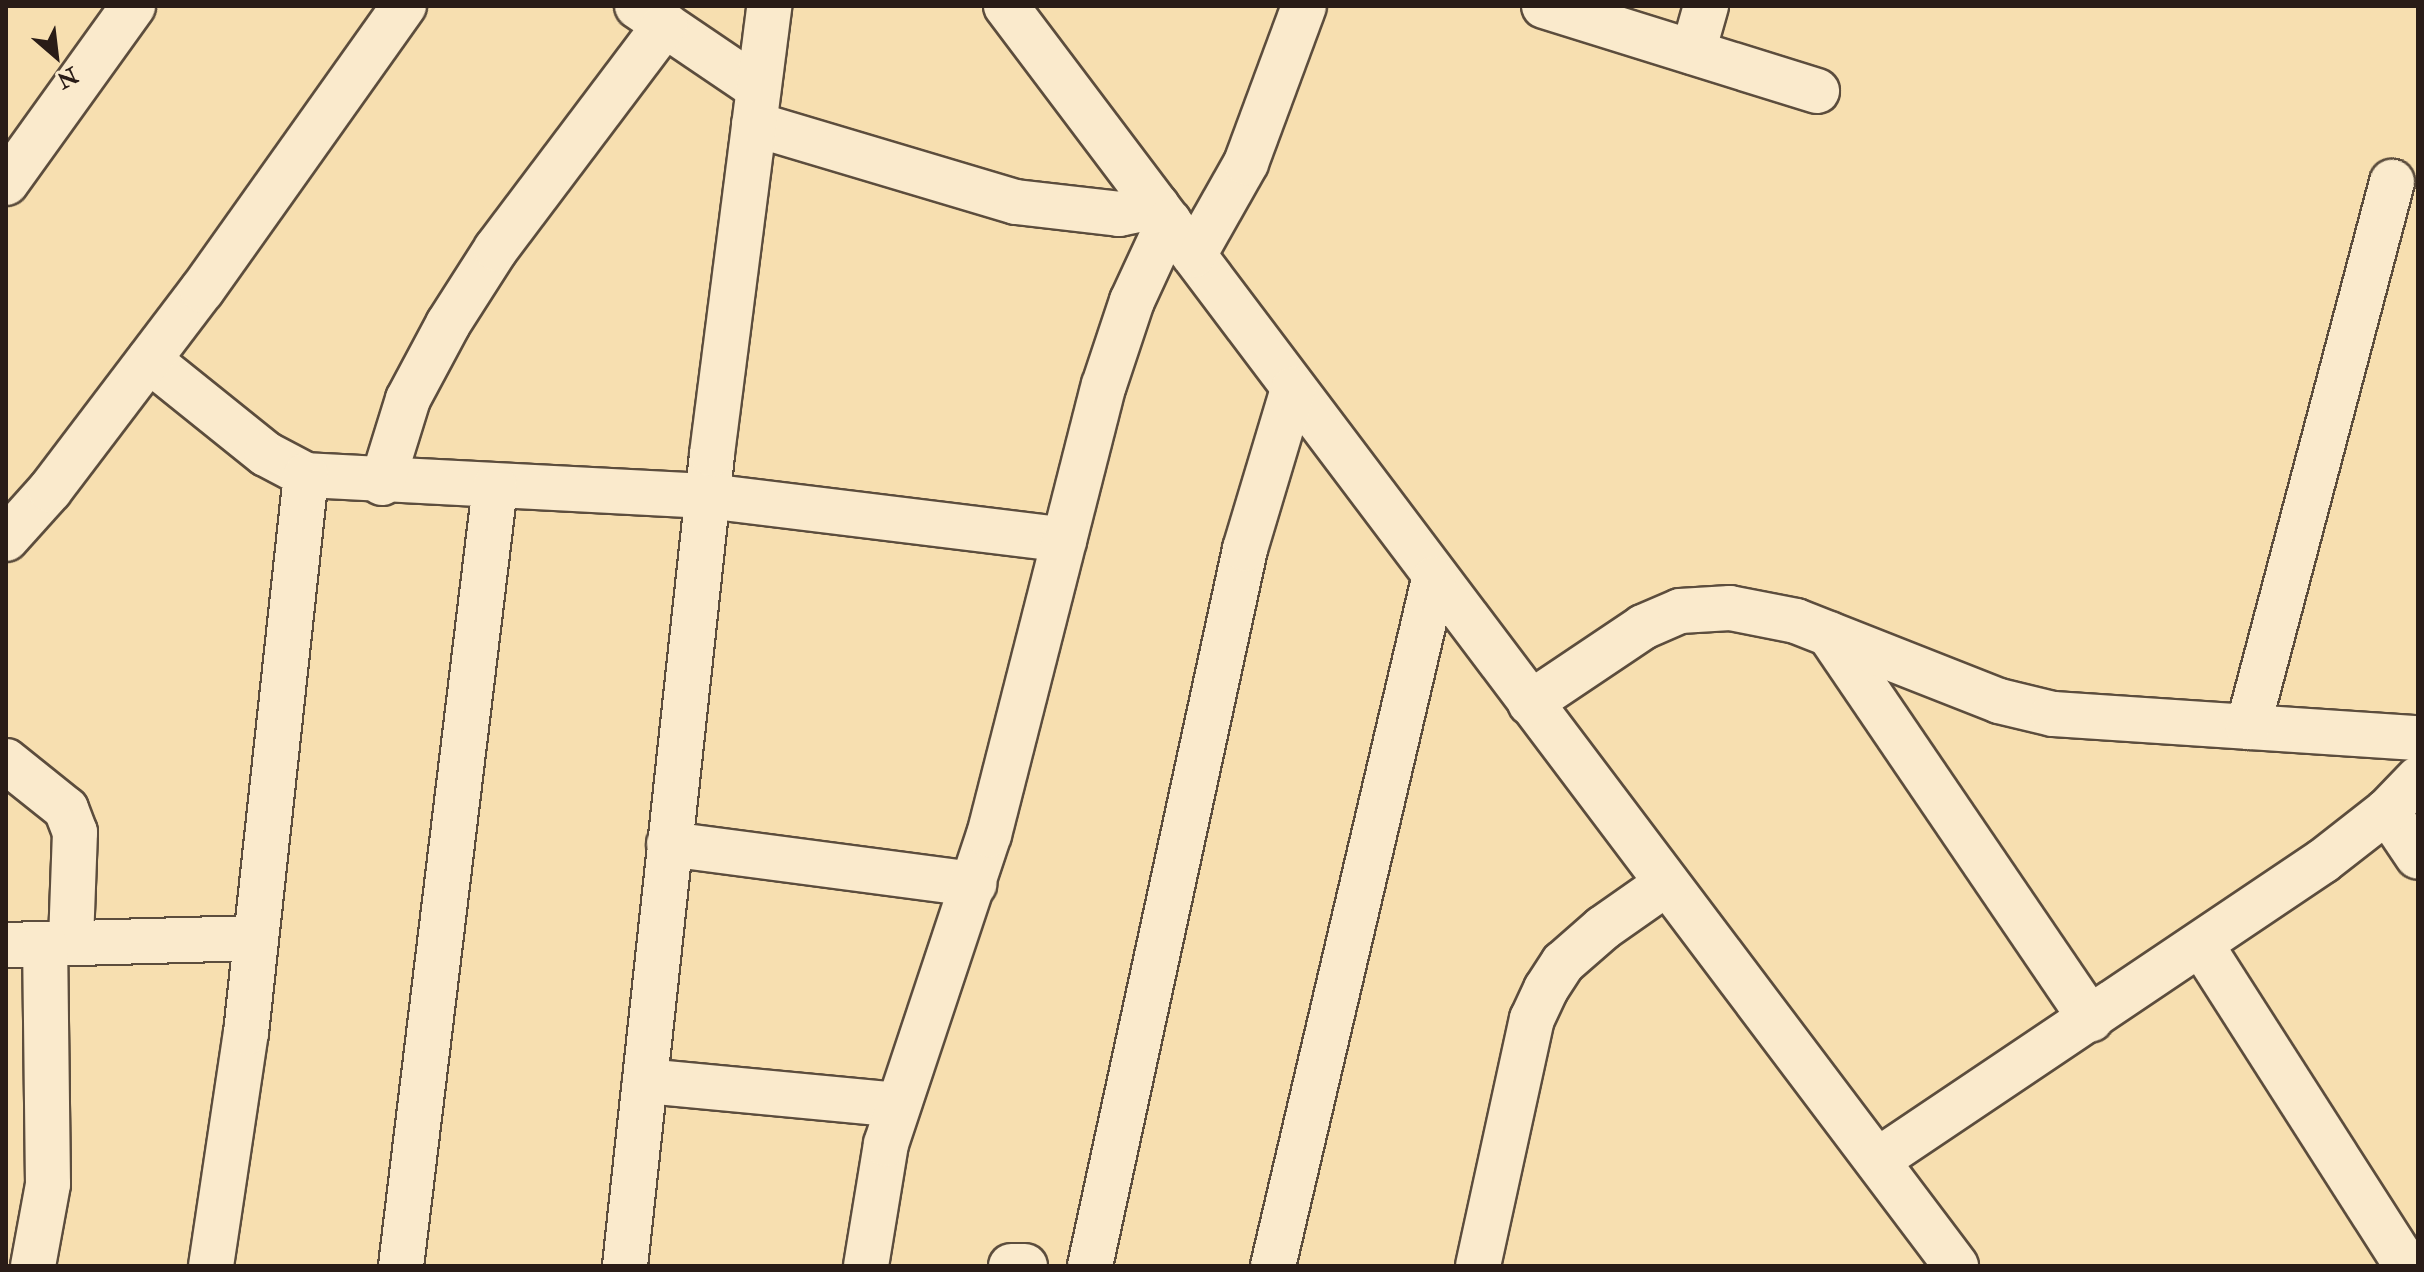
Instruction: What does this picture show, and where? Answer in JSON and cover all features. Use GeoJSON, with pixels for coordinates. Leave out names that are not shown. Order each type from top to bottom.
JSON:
{"type":"FeatureCollection","features":[{"type":"Feature","properties":{"kind":"street"},"geometry":{"type":"LineString","coordinates":[[6,183],[133,6]]}},
{"type":"Feature","properties":{"kind":"street"},"geometry":{"type":"LineString","coordinates":[[6,539],[149,360],[404,6]]}},
{"type":"Feature","properties":{"kind":"street"},"geometry":{"type":"LineString","coordinates":[[625,1266],[708,496],[769,6]]}},
{"type":"Feature","properties":{"kind":"street"},"geometry":{"type":"LineString","coordinates":[[1006,6],[1434,579],[1956,1266]]}},
{"type":"Feature","properties":{"kind":"street"},"geometry":{"type":"LineString","coordinates":[[866,1266],[886,1144],[974,884],[1109,371],[1132,301],[1173,227],[1246,163],[1304,6]]}},
{"type":"Feature","properties":{"kind":"street"},"geometry":{"type":"LineString","coordinates":[[1544,6],[1817,91]]}},
{"type":"Feature","properties":{"kind":"street"},"geometry":{"type":"LineString","coordinates":[[1693,52],[1706,6]]}},
{"type":"Feature","properties":{"kind":"street"},"geometry":{"type":"LineString","coordinates":[[382,483],[408,399],[448,324],[651,15],[756,106],[1016,202],[1119,214],[1173,227]]}},
{"type":"Feature","properties":{"kind":"street"},"geometry":{"type":"LineString","coordinates":[[2248,727],[2392,182]]}},
{"type":"Feature","properties":{"kind":"street"},"geometry":{"type":"LineString","coordinates":[[149,360],[266,454],[306,475],[382,483],[708,496],[1064,540]]}},
{"type":"Feature","properties":{"kind":"street"},"geometry":{"type":"LineString","coordinates":[[1090,1266],[1245,549],[1293,389]]}},
{"type":"Feature","properties":{"kind":"street"},"geometry":{"type":"LineString","coordinates":[[211,1266],[256,938],[306,475]]}},
{"type":"Feature","properties":{"kind":"street"},"geometry":{"type":"LineString","coordinates":[[401,1266],[495,487]]}},
{"type":"Feature","properties":{"kind":"street"},"geometry":{"type":"LineString","coordinates":[[1273,1266],[1434,579]]}},
{"type":"Feature","properties":{"kind":"street"},"geometry":{"type":"LineString","coordinates":[[1530,703],[1643,627],[1680,611],[1730,608],[1796,621],[1999,701],[2053,714],[2418,738]]}},
{"type":"Feature","properties":{"kind":"street"},"geometry":{"type":"LineString","coordinates":[[1829,634],[2091,1019]]}},
{"type":"Feature","properties":{"kind":"street"},"geometry":{"type":"LineString","coordinates":[[6,761],[66,809],[75,832],[41,944],[48,1171],[33,1266]]}},
{"type":"Feature","properties":{"kind":"street"},"geometry":{"type":"LineString","coordinates":[[1878,1160],[2202,946],[2387,811],[2418,779]]}},
{"type":"Feature","properties":{"kind":"street"},"geometry":{"type":"LineString","coordinates":[[2387,811],[2418,857]]}},
{"type":"Feature","properties":{"kind":"street"},"geometry":{"type":"LineString","coordinates":[[669,844],[974,884]]}},
{"type":"Feature","properties":{"kind":"street"},"geometry":{"type":"LineString","coordinates":[[1478,1266],[1532,1019],[1546,989],[1563,963],[1603,928],[1667,883]]}},
{"type":"Feature","properties":{"kind":"street"},"geometry":{"type":"LineString","coordinates":[[41,944],[256,938]]}},
{"type":"Feature","properties":{"kind":"street"},"geometry":{"type":"LineString","coordinates":[[2202,946],[2407,1266]]}},
{"type":"Feature","properties":{"kind":"street"},"geometry":{"type":"LineString","coordinates":[[645,1081],[897,1105]]}},
{"type":"Feature","properties":{"kind":"street"},"geometry":{"type":"LineString","coordinates":[[1011,1266],[1025,1266]]}}]}
